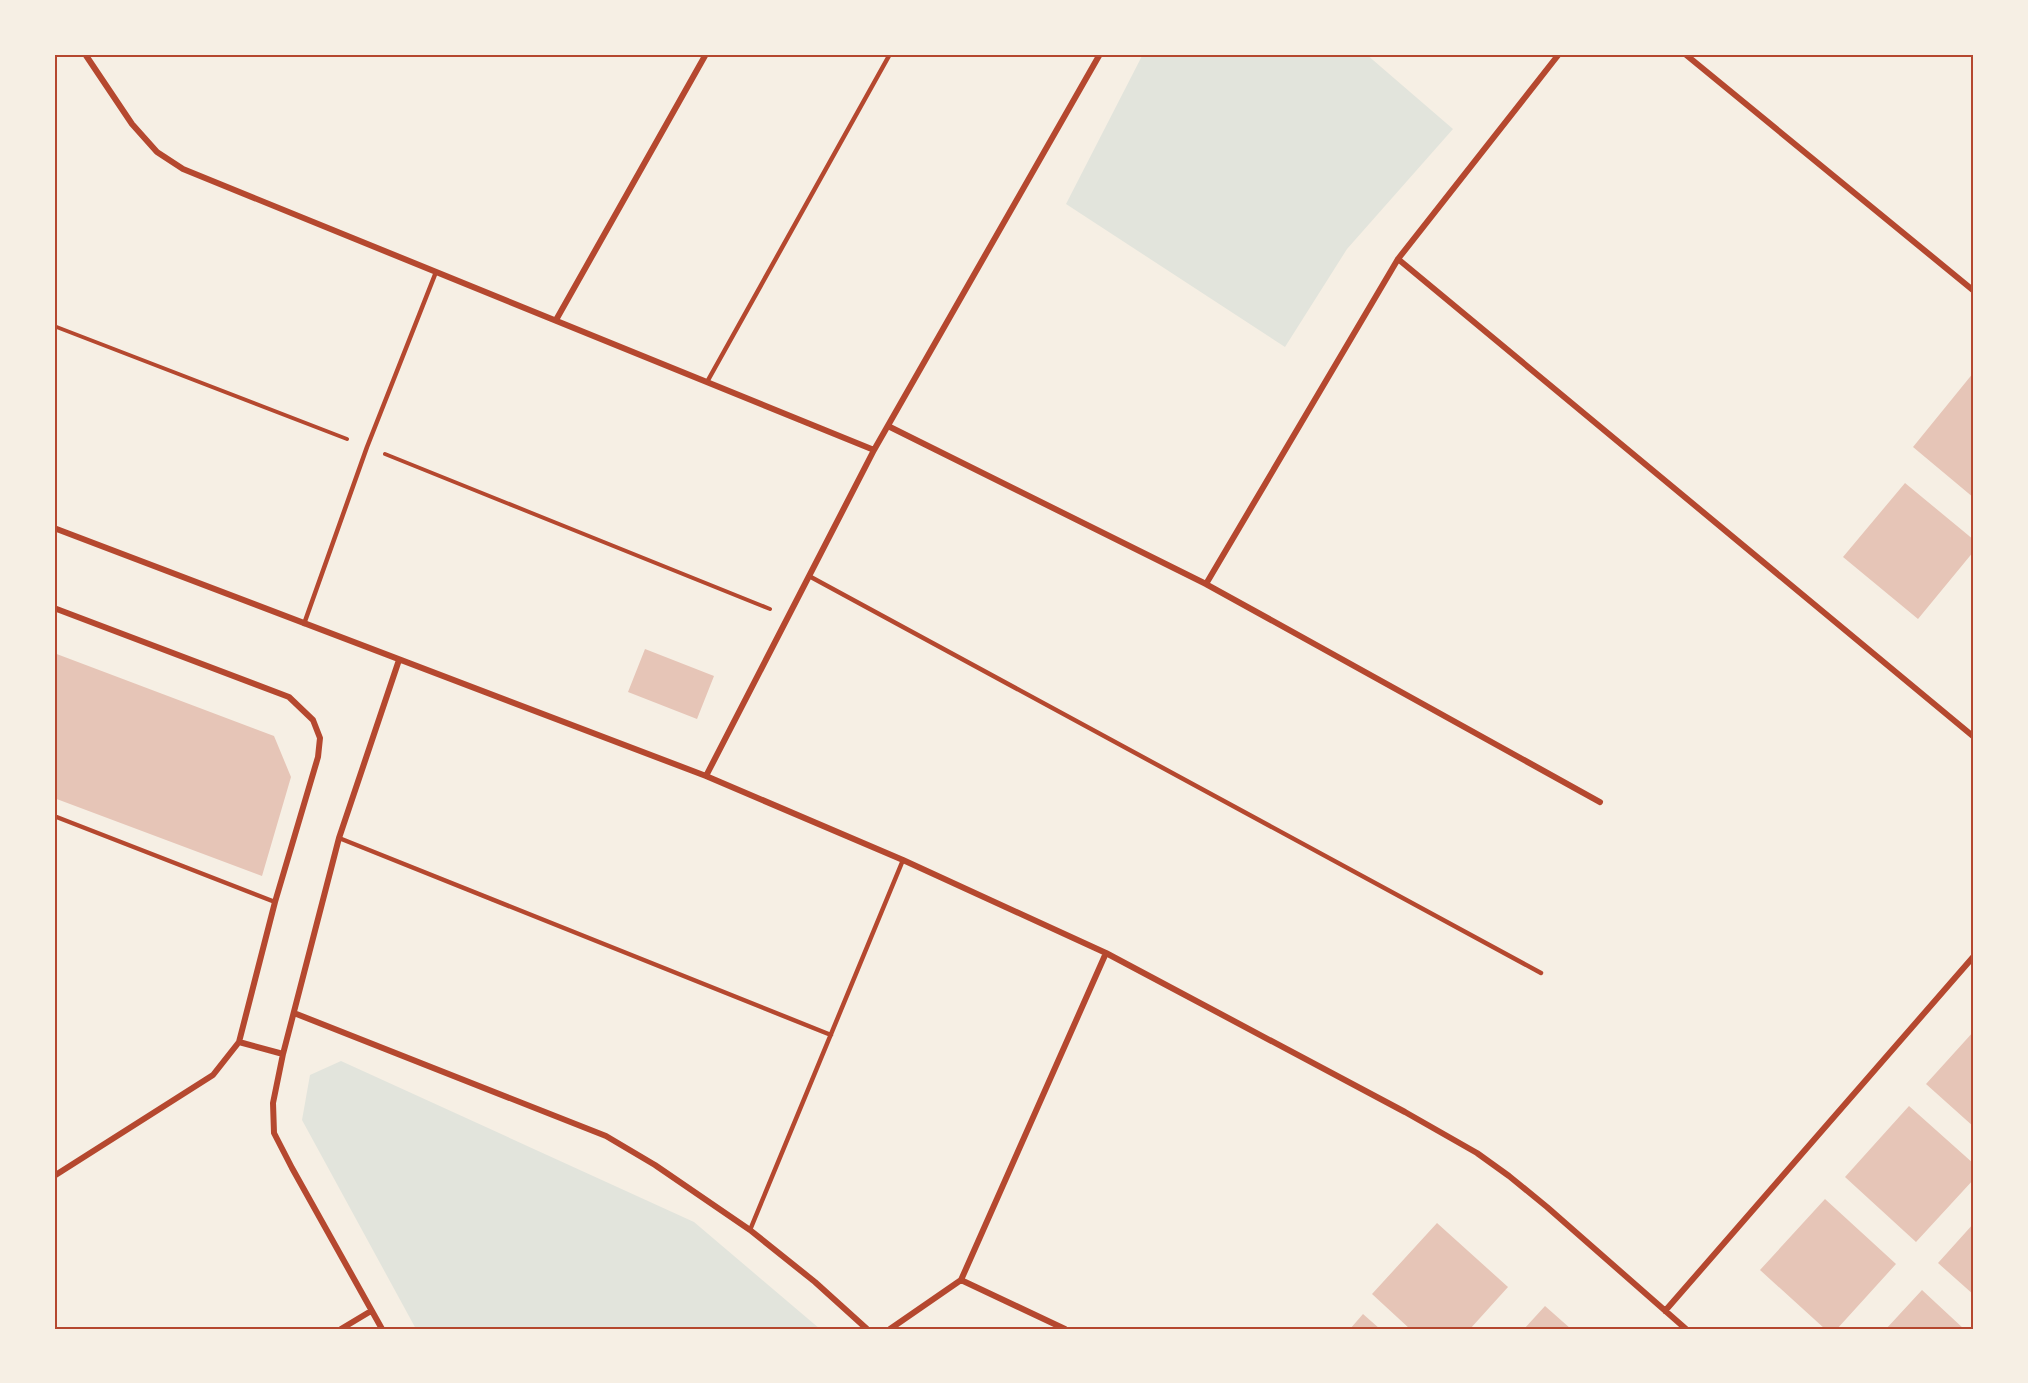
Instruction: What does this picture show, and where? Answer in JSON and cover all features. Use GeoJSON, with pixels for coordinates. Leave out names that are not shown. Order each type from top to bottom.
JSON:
{"type":"FeatureCollection","features":[{"type":"Feature","properties":{"kind":"street"},"geometry":{"type":"LineString","coordinates":[[85,54],[132,124],[157,152],[183,169],[874,450]]}},
{"type":"Feature","properties":{"kind":"street"},"geometry":{"type":"LineString","coordinates":[[556,320],[706,54]]}},
{"type":"Feature","properties":{"kind":"street"},"geometry":{"type":"LineString","coordinates":[[706,776],[874,450],[1100,54]]}},
{"type":"Feature","properties":{"kind":"street"},"geometry":{"type":"LineString","coordinates":[[1206,584],[1398,259],[1559,54]]}},
{"type":"Feature","properties":{"kind":"street"},"geometry":{"type":"LineString","coordinates":[[1685,54],[1974,291]]}},
{"type":"Feature","properties":{"kind":"street"},"geometry":{"type":"LineString","coordinates":[[1398,259],[1974,737]]}},
{"type":"Feature","properties":{"kind":"street"},"geometry":{"type":"LineString","coordinates":[[888,426],[1206,584],[1600,802]]}},
{"type":"Feature","properties":{"kind":"street"},"geometry":{"type":"LineString","coordinates":[[54,528],[706,776],[903,860],[1106,953],[1405,1112],[1477,1154],[1539,1201],[1686,1329]]}},
{"type":"Feature","properties":{"kind":"street"},"geometry":{"type":"LineString","coordinates":[[54,608],[289,697],[313,720],[320,738],[318,757],[275,902],[239,1042],[213,1076],[54,1176]]}},
{"type":"Feature","properties":{"kind":"street"},"geometry":{"type":"LineString","coordinates":[[382,1329],[274,1132],[273,1103],[283,1054],[339,838],[399,660]]}},
{"type":"Feature","properties":{"kind":"street"},"geometry":{"type":"LineString","coordinates":[[890,1329],[961,1280],[1106,953]]}},
{"type":"Feature","properties":{"kind":"street"},"geometry":{"type":"LineString","coordinates":[[1665,1311],[1974,956]]}},
{"type":"Feature","properties":{"kind":"street"},"geometry":{"type":"LineString","coordinates":[[294,1013],[606,1136],[665,1172],[750,1230],[815,1282],[867,1329]]}},
{"type":"Feature","properties":{"kind":"street"},"geometry":{"type":"LineString","coordinates":[[239,1042],[283,1054]]}},
{"type":"Feature","properties":{"kind":"street"},"geometry":{"type":"LineString","coordinates":[[961,1280],[1065,1329]]}},
{"type":"Feature","properties":{"kind":"street"},"geometry":{"type":"LineString","coordinates":[[341,1329],[371,1311]]}},
{"type":"Feature","properties":{"kind":"lane"},"geometry":{"type":"LineString","coordinates":[[707,382],[890,54]]}},
{"type":"Feature","properties":{"kind":"lane"},"geometry":{"type":"LineString","coordinates":[[304,624],[367,447],[436,272]]}},
{"type":"Feature","properties":{"kind":"lane"},"geometry":{"type":"LineString","coordinates":[[809,576],[1541,973]]}},
{"type":"Feature","properties":{"kind":"lane"},"geometry":{"type":"LineString","coordinates":[[54,816],[275,902]]}},
{"type":"Feature","properties":{"kind":"lane"},"geometry":{"type":"LineString","coordinates":[[339,838],[831,1035]]}},
{"type":"Feature","properties":{"kind":"lane"},"geometry":{"type":"LineString","coordinates":[[750,1230],[903,860]]}},
{"type":"Feature","properties":{"kind":"path"},"geometry":{"type":"LineString","coordinates":[[54,326],[367,447],[788,616]]}},
{"type":"Feature","properties":{"kind":"shaded area"},"geometry":{"type":"Polygon","coordinates":[[[1143,54],[1366,54],[1453,129],[1347,249],[1285,347],[1066,204],[1143,54]]]}},
{"type":"Feature","properties":{"kind":"shaded area"},"geometry":{"type":"Polygon","coordinates":[[[341,1061],[694,1222],[820,1329],[416,1329],[302,1120],[310,1075],[341,1061]]]}},
{"type":"Feature","properties":{"kind":"building"},"geometry":{"type":"Polygon","coordinates":[[[1974,372],[1974,498],[1913,447],[1974,372]]]}},
{"type":"Feature","properties":{"kind":"building"},"geometry":{"type":"Polygon","coordinates":[[[1905,483],[1974,540],[1974,551],[1918,619],[1843,557],[1905,483]]]}},
{"type":"Feature","properties":{"kind":"building"},"geometry":{"type":"Polygon","coordinates":[[[645,649],[714,676],[697,719],[628,692],[645,649]]]}},
{"type":"Feature","properties":{"kind":"building"},"geometry":{"type":"Polygon","coordinates":[[[54,653],[274,736],[291,777],[262,876],[54,798],[54,653]]]}},
{"type":"Feature","properties":{"kind":"building"},"geometry":{"type":"Polygon","coordinates":[[[1974,1031],[1974,1127],[1926,1084],[1974,1031]]]}},
{"type":"Feature","properties":{"kind":"building"},"geometry":{"type":"Polygon","coordinates":[[[1909,1106],[1974,1164],[1974,1179],[1916,1242],[1845,1177],[1909,1106]]]}},
{"type":"Feature","properties":{"kind":"building"},"geometry":{"type":"Polygon","coordinates":[[[1825,1199],[1896,1264],[1837,1329],[1825,1329],[1760,1270],[1825,1199]]]}},
{"type":"Feature","properties":{"kind":"building"},"geometry":{"type":"Polygon","coordinates":[[[1437,1223],[1508,1287],[1470,1329],[1410,1329],[1372,1294],[1437,1223]]]}},
{"type":"Feature","properties":{"kind":"building"},"geometry":{"type":"Polygon","coordinates":[[[1974,1223],[1974,1295],[1938,1263],[1974,1223]]]}},
{"type":"Feature","properties":{"kind":"building"},"geometry":{"type":"Polygon","coordinates":[[[1922,1290],[1964,1329],[1886,1329],[1922,1290]]]}},
{"type":"Feature","properties":{"kind":"building"},"geometry":{"type":"Polygon","coordinates":[[[1545,1306],[1571,1329],[1524,1329],[1545,1306]]]}},
{"type":"Feature","properties":{"kind":"building"},"geometry":{"type":"Polygon","coordinates":[[[1363,1314],[1380,1329],[1350,1329],[1363,1314]]]}}]}
